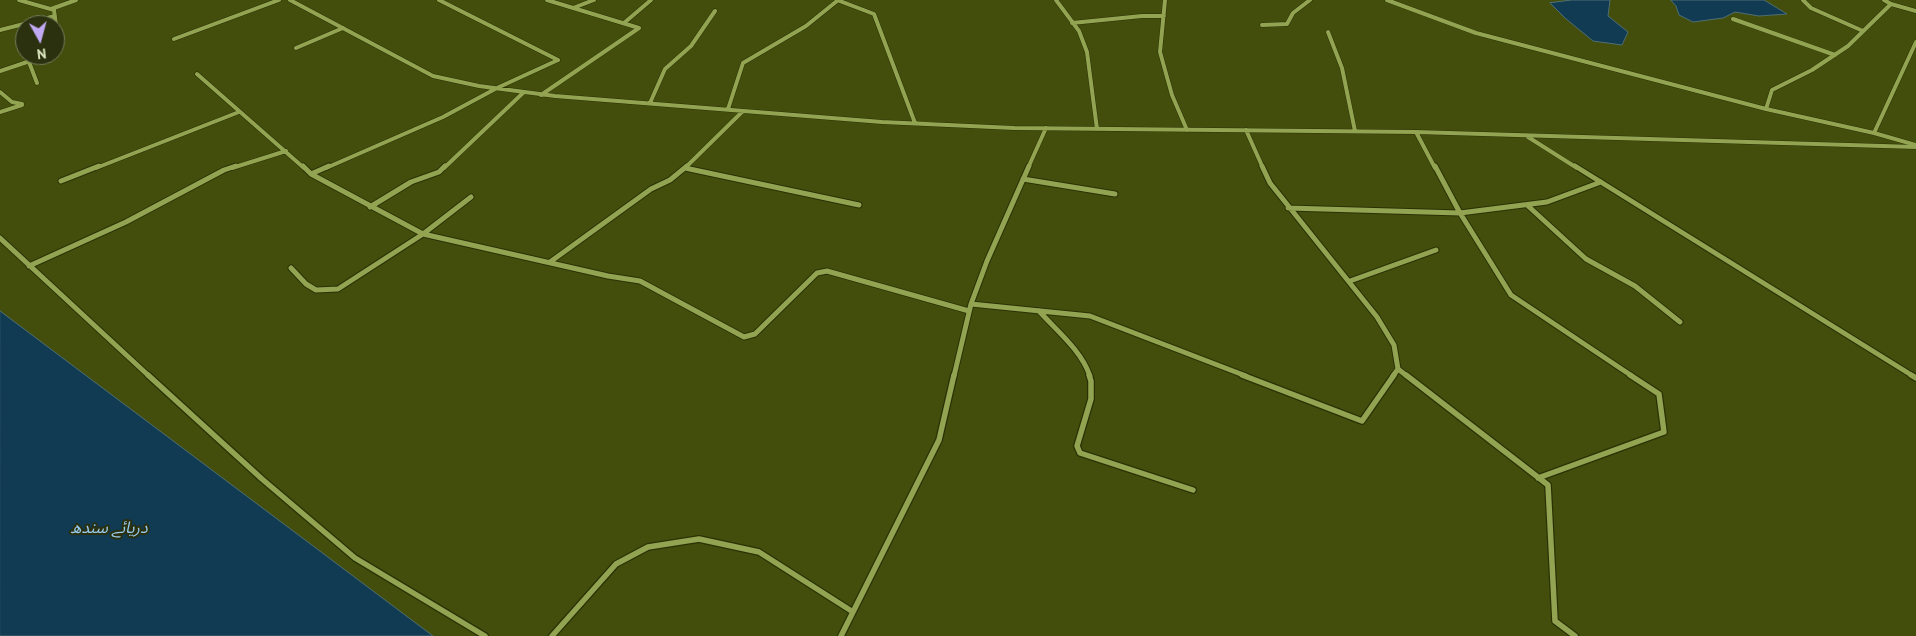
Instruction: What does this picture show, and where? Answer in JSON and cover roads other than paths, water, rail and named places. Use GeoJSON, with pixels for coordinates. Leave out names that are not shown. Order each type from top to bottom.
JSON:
{"type":"FeatureCollection","features":[{"type":"Feature","properties":{"kind":"street"},"geometry":{"type":"LineString","coordinates":[[19,0],[54,10],[55,15]]}},
{"type":"Feature","properties":{"kind":"street"},"geometry":{"type":"LineString","coordinates":[[51,9],[76,0]]}},
{"type":"Feature","properties":{"kind":"street"},"geometry":{"type":"LineString","coordinates":[[174,38],[229,20],[279,0]]}},
{"type":"Feature","properties":{"kind":"street"},"geometry":{"type":"LineString","coordinates":[[290,0],[433,76],[480,86],[540,94],[743,111],[1014,128],[1416,132],[1916,146]]}},
{"type":"Feature","properties":{"kind":"street"},"geometry":{"type":"LineString","coordinates":[[311,174],[443,117],[497,88],[558,60],[439,0]]}},
{"type":"Feature","properties":{"kind":"street"},"geometry":{"type":"LineString","coordinates":[[540,94],[638,28],[547,0]]}},
{"type":"Feature","properties":{"kind":"street"},"geometry":{"type":"LineString","coordinates":[[573,9],[594,0]]}},
{"type":"Feature","properties":{"kind":"street"},"geometry":{"type":"LineString","coordinates":[[624,23],[651,0]]}},
{"type":"Feature","properties":{"kind":"street"},"geometry":{"type":"LineString","coordinates":[[728,109],[743,63],[806,26],[837,0],[874,14],[915,123]]}},
{"type":"Feature","properties":{"kind":"street"},"geometry":{"type":"LineString","coordinates":[[1056,0],[1079,31],[1088,52],[1097,129]]}},
{"type":"Feature","properties":{"kind":"street"},"geometry":{"type":"LineString","coordinates":[[1165,0],[1160,52],[1172,95],[1186,130]]}},
{"type":"Feature","properties":{"kind":"street"},"geometry":{"type":"LineString","coordinates":[[1262,25],[1287,24],[1293,13],[1310,0]]}},
{"type":"Feature","properties":{"kind":"street"},"geometry":{"type":"LineString","coordinates":[[1387,0],[1476,32],[1766,109],[1874,133],[1916,146]]}},
{"type":"Feature","properties":{"kind":"street"},"geometry":{"type":"LineString","coordinates":[[1803,0],[1811,8],[1863,32]]}},
{"type":"Feature","properties":{"kind":"street"},"geometry":{"type":"LineString","coordinates":[[1884,0],[1891,4],[1916,11]]}},
{"type":"Feature","properties":{"kind":"street"},"geometry":{"type":"LineString","coordinates":[[1766,109],[1772,90],[1812,70],[1848,46],[1891,4]]}},
{"type":"Feature","properties":{"kind":"street"},"geometry":{"type":"LineString","coordinates":[[650,103],[665,69],[691,46],[715,11]]}},
{"type":"Feature","properties":{"kind":"street"},"geometry":{"type":"LineString","coordinates":[[1072,23],[1142,16],[1164,16]]}},
{"type":"Feature","properties":{"kind":"street"},"geometry":{"type":"LineString","coordinates":[[1733,19],[1835,54]]}},
{"type":"Feature","properties":{"kind":"street"},"geometry":{"type":"LineString","coordinates":[[0,30],[15,26]]}},
{"type":"Feature","properties":{"kind":"street"},"geometry":{"type":"LineString","coordinates":[[296,48],[343,28]]}},
{"type":"Feature","properties":{"kind":"street"},"geometry":{"type":"LineString","coordinates":[[1328,32],[1336,50],[1347,90],[1355,132]]}},
{"type":"Feature","properties":{"kind":"street"},"geometry":{"type":"LineString","coordinates":[[1874,133],[1916,42]]}},
{"type":"Feature","properties":{"kind":"street"},"geometry":{"type":"LineString","coordinates":[[0,71],[19,65]]}},
{"type":"Feature","properties":{"kind":"street"},"geometry":{"type":"LineString","coordinates":[[30,65],[37,83]]}},
{"type":"Feature","properties":{"kind":"street"},"geometry":{"type":"LineString","coordinates":[[197,74],[239,112],[254,122],[311,174],[423,234],[608,276],[640,280],[744,337],[755,334],[817,273],[827,271],[970,308],[1039,311],[1090,316],[1362,421],[1398,369]]}},
{"type":"Feature","properties":{"kind":"street"},"geometry":{"type":"LineString","coordinates":[[0,92],[12,102],[22,104],[0,112]]}},
{"type":"Feature","properties":{"kind":"street"},"geometry":{"type":"LineString","coordinates":[[370,206],[411,182],[439,172],[524,92]]}},
{"type":"Feature","properties":{"kind":"street"},"geometry":{"type":"LineString","coordinates":[[550,262],[651,189],[670,180],[698,157],[743,111]]}},
{"type":"Feature","properties":{"kind":"street"},"geometry":{"type":"LineString","coordinates":[[61,181],[239,112]]}},
{"type":"Feature","properties":{"kind":"street"},"geometry":{"type":"LineString","coordinates":[[841,636],[940,440],[970,308],[987,261],[1046,128]]}},
{"type":"Feature","properties":{"kind":"street"},"geometry":{"type":"LineString","coordinates":[[1246,130],[1270,183],[1288,208],[1350,281],[1377,317],[1394,346],[1398,369],[1548,485],[1555,621],[1574,636]]}},
{"type":"Feature","properties":{"kind":"street"},"geometry":{"type":"LineString","coordinates":[[1416,132],[1460,213],[1511,295],[1660,394],[1664,432],[1538,478]]}},
{"type":"Feature","properties":{"kind":"street"},"geometry":{"type":"LineString","coordinates":[[1528,136],[1916,378]]}},
{"type":"Feature","properties":{"kind":"street"},"geometry":{"type":"LineString","coordinates":[[29,266],[126,222],[224,170],[286,151]]}},
{"type":"Feature","properties":{"kind":"street"},"geometry":{"type":"LineString","coordinates":[[685,168],[858,205]]}},
{"type":"Feature","properties":{"kind":"street"},"geometry":{"type":"LineString","coordinates":[[1023,179],[1115,194]]}},
{"type":"Feature","properties":{"kind":"street"},"geometry":{"type":"LineString","coordinates":[[1288,208],[1460,213],[1547,202],[1601,182]]}},
{"type":"Feature","properties":{"kind":"street"},"geometry":{"type":"LineString","coordinates":[[291,268],[312,290],[325,293],[338,289],[423,234],[471,197]]}},
{"type":"Feature","properties":{"kind":"street"},"geometry":{"type":"LineString","coordinates":[[1527,205],[1581,255],[1635,286],[1680,322]]}},
{"type":"Feature","properties":{"kind":"street"},"geometry":{"type":"LineString","coordinates":[[0,238],[262,479],[355,558],[485,636]]}},
{"type":"Feature","properties":{"kind":"street"},"geometry":{"type":"LineString","coordinates":[[1350,281],[1436,250]]}},
{"type":"Feature","properties":{"kind":"street"},"geometry":{"type":"LineString","coordinates":[[1039,311],[1075,351],[1089,371],[1092,393],[1077,446],[1080,453],[1193,490]]}},
{"type":"Feature","properties":{"kind":"street"},"geometry":{"type":"LineString","coordinates":[[552,636],[616,564],[648,547],[700,539],[759,552],[853,612]]}},
{"type":"Feature","properties":{"kind":"water"},"geometry":{"type":"Polygon","coordinates":[[[1572,0],[1610,0],[1608,16],[1628,32],[1622,45],[1593,41],[1550,3],[1572,0]]]}},
{"type":"Feature","properties":{"kind":"water"},"geometry":{"type":"Polygon","coordinates":[[[1671,0],[1764,0],[1787,14],[1759,16],[1735,12],[1723,18],[1693,22],[1679,15],[1676,6],[1671,0]]]}},
{"type":"Feature","properties":{"kind":"water","name":"دریائے سندھ"},"geometry":{"type":"Polygon","coordinates":[[[0,311],[433,636],[0,636],[0,311]]]}}]}
